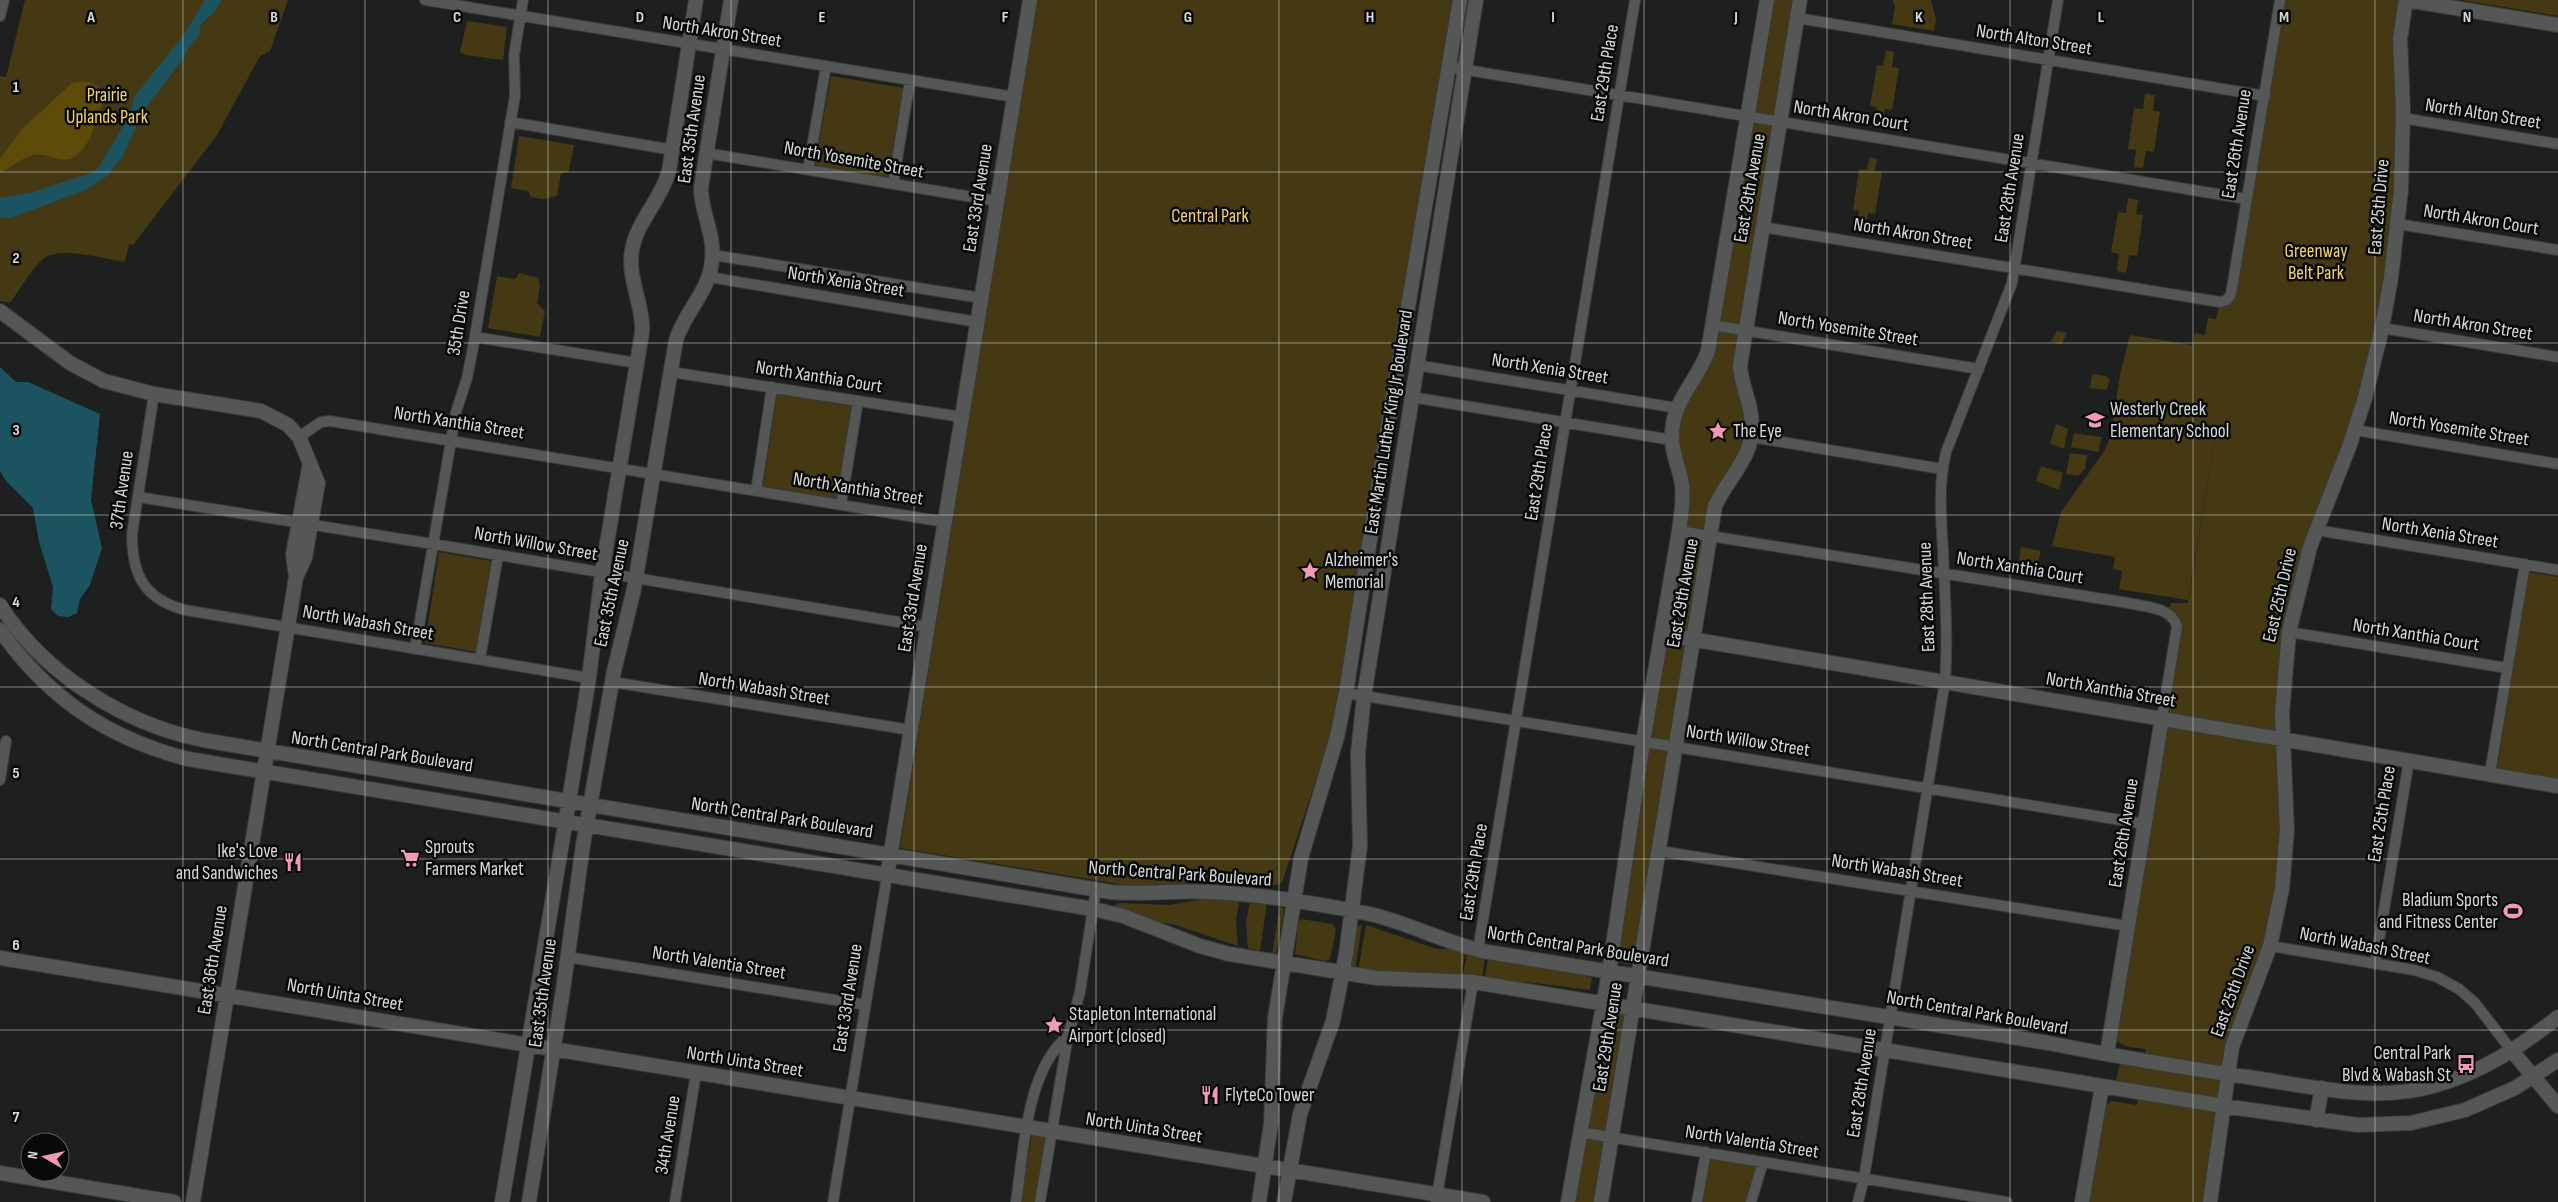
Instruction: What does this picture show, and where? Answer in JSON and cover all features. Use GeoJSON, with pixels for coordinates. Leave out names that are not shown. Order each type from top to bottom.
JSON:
{"type":"FeatureCollection","features":[{"type":"Feature","properties":{"kind":"street"},"geometry":{"type":"LineString","coordinates":[[0,16],[4,0]]}},
{"type":"Feature","properties":{"kind":"street","name":"North Akron Street"},"geometry":{"type":"LineString","coordinates":[[425,0],[1014,97]]}},
{"type":"Feature","properties":{"kind":"street","name":"35th Drive"},"geometry":{"type":"LineString","coordinates":[[415,649],[451,441],[459,401],[470,366],[475,337],[516,85],[514,55],[523,0]]}},
{"type":"Feature","properties":{"kind":"street","name":"East 35th Avenue"},"geometry":{"type":"LineString","coordinates":[[502,1202],[589,678],[602,573],[643,325],[632,276],[632,249],[641,225],[666,184],[696,0]]}},
{"type":"Feature","properties":{"kind":"street","name":"East 35th Avenue"},"geometry":{"type":"LineString","coordinates":[[529,1202],[587,827],[612,682],[636,578],[679,330],[709,278],[712,255],[711,234],[701,192],[731,0]]}},
{"type":"Feature","properties":{"kind":"street","name":"East 33rd Avenue"},"geometry":{"type":"LineString","coordinates":[[833,1202],[1030,0]]}},
{"type":"Feature","properties":{"kind":"street","name":"East Martin Luther King Jr Boulevard"},"geometry":{"type":"LineString","coordinates":[[1259,1202],[1272,1116],[1275,1018],[1301,858],[1337,737],[1346,693],[1386,436],[1460,0]]}},
{"type":"Feature","properties":{"kind":"street","name":"East Martin Luther King Jr Boulevard"},"geometry":{"type":"LineString","coordinates":[[1284,1202],[1300,1114],[1333,1021],[1343,972],[1360,846],[1358,753],[1364,696],[1476,0]]}},
{"type":"Feature","properties":{"kind":"street","name":"East 29th Place"},"geometry":{"type":"LineString","coordinates":[[1478,950],[1635,0]]}},
{"type":"Feature","properties":{"kind":"street","name":"East 29th Avenue"},"geometry":{"type":"LineString","coordinates":[[1568,1202],[1609,972],[1643,742],[1679,531],[1683,495],[1672,452],[1677,408],[1704,361],[1712,325],[1767,0]]}},
{"type":"Feature","properties":{"kind":"street","name":"East 29th Avenue"},"geometry":{"type":"LineString","coordinates":[[1601,1202],[1715,506],[1722,491],[1742,465],[1752,437],[1749,401],[1741,375],[1745,330],[1800,0]]}},
{"type":"Feature","properties":{"kind":"street","name":"East 28th Avenue"},"geometry":{"type":"LineString","coordinates":[[1858,1202],[1864,1178],[1891,1017],[1945,681],[1947,654],[1942,469],[1946,452],[2008,292],[2014,268],[2058,0]]}},
{"type":"Feature","properties":{"kind":"street","name":"East 26th Avenue"},"geometry":{"type":"LineString","coordinates":[[2232,294],[2280,0]]}},
{"type":"Feature","properties":{"kind":"street"},"geometry":{"type":"LineString","coordinates":[[2406,0],[2558,25]]}},
{"type":"Feature","properties":{"kind":"street","name":"East 25th Drive"},"geometry":{"type":"LineString","coordinates":[[2210,1202],[2223,1106],[2235,1037],[2251,1001],[2270,946],[2282,889],[2287,830],[2282,738],[2283,686],[2289,632],[2302,574],[2316,530],[2355,430],[2382,328],[2398,224],[2403,118],[2400,39],[2406,0]]}},
{"type":"Feature","properties":{"kind":"street","name":"North Alton Street"},"geometry":{"type":"LineString","coordinates":[[1797,18],[2264,96]]}},
{"type":"Feature","properties":{"kind":"street"},"geometry":{"type":"LineString","coordinates":[[808,170],[826,66]]}},
{"type":"Feature","properties":{"kind":"street","name":"North Akron Court"},"geometry":{"type":"LineString","coordinates":[[1449,68],[2247,199]]}},
{"type":"Feature","properties":{"kind":"street"},"geometry":{"type":"LineString","coordinates":[[893,184],[910,80]]}},
{"type":"Feature","properties":{"kind":"street","name":"North Alton Street"},"geometry":{"type":"LineString","coordinates":[[2403,118],[2558,144]]}},
{"type":"Feature","properties":{"kind":"street"},"geometry":{"type":"LineString","coordinates":[[510,122],[673,150]]}},
{"type":"Feature","properties":{"kind":"street","name":"North Yosemite Street"},"geometry":{"type":"LineString","coordinates":[[706,153],[997,201]]}},
{"type":"Feature","properties":{"kind":"street","name":"North Akron Court"},"geometry":{"type":"LineString","coordinates":[[2398,224],[2558,250]]}},
{"type":"Feature","properties":{"kind":"street","name":"North Akron Street"},"geometry":{"type":"LineString","coordinates":[[1762,227],[2220,302],[2227,300],[2232,294]]}},
{"type":"Feature","properties":{"kind":"street","name":"North Xenia Street"},"geometry":{"type":"LineString","coordinates":[[712,255],[981,298]]}},
{"type":"Feature","properties":{"kind":"street","name":"North Xenia Street"},"geometry":{"type":"LineString","coordinates":[[709,278],[977,322]]}},
{"type":"Feature","properties":{"kind":"street"},"geometry":{"type":"LineString","coordinates":[[0,311],[70,363],[92,376],[117,386],[154,394],[267,412],[282,420],[299,437]]}},
{"type":"Feature","properties":{"kind":"street","name":"North Yosemite Street"},"geometry":{"type":"LineString","coordinates":[[1712,325],[1979,368]]}},
{"type":"Feature","properties":{"kind":"street","name":"North Akron Street"},"geometry":{"type":"LineString","coordinates":[[2382,328],[2558,357]]}},
{"type":"Feature","properties":{"kind":"street"},"geometry":{"type":"LineString","coordinates":[[475,337],[637,363]]}},
{"type":"Feature","properties":{"kind":"street","name":"North Xenia Street"},"geometry":{"type":"LineString","coordinates":[[1416,365],[1677,408]]}},
{"type":"Feature","properties":{"kind":"street","name":"North Xanthia Court"},"geometry":{"type":"LineString","coordinates":[[671,372],[962,417]]}},
{"type":"Feature","properties":{"kind":"street"},"geometry":{"type":"LineString","coordinates":[[756,491],[772,388]]}},
{"type":"Feature","properties":{"kind":"street","name":"37th Avenue"},"geometry":{"type":"LineString","coordinates":[[146,588],[138,575],[132,556],[132,534],[154,394]]}},
{"type":"Feature","properties":{"kind":"street"},"geometry":{"type":"LineString","coordinates":[[1411,397],[1672,440]]}},
{"type":"Feature","properties":{"kind":"street"},"geometry":{"type":"LineString","coordinates":[[841,505],[858,401]]}},
{"type":"Feature","properties":{"kind":"street","name":"North Xanthia Street"},"geometry":{"type":"LineString","coordinates":[[299,437],[321,422],[330,421],[945,522]]}},
{"type":"Feature","properties":{"kind":"street","name":"North Yosemite Street"},"geometry":{"type":"LineString","coordinates":[[2355,430],[2558,464]]}},
{"type":"Feature","properties":{"kind":"street","name":"East 36th Avenue"},"geometry":{"type":"LineString","coordinates":[[193,1202],[287,627],[296,577],[305,558],[305,523],[318,483],[299,437]]}},
{"type":"Feature","properties":{"kind":"street"},"geometry":{"type":"LineString","coordinates":[[1752,437],[1942,469]]}},
{"type":"Feature","properties":{"kind":"street","name":"North Willow Street"},"geometry":{"type":"LineString","coordinates":[[138,497],[433,544],[928,627]]}},
{"type":"Feature","properties":{"kind":"street","name":"North Xenia Street"},"geometry":{"type":"LineString","coordinates":[[2316,530],[2558,570]]}},
{"type":"Feature","properties":{"kind":"street","name":"North Xanthia Court"},"geometry":{"type":"LineString","coordinates":[[1679,531],[2128,603],[2167,612],[2174,618]]}},
{"type":"Feature","properties":{"kind":"street"},"geometry":{"type":"LineString","coordinates":[[480,660],[498,556]]}},
{"type":"Feature","properties":{"kind":"street"},"geometry":{"type":"LineString","coordinates":[[2490,774],[2524,564]]}},
{"type":"Feature","properties":{"kind":"street","name":"North Wabash Street"},"geometry":{"type":"LineString","coordinates":[[146,588],[165,603],[185,610],[589,678]]}},
{"type":"Feature","properties":{"kind":"street","name":"North Central Park Boulevard"},"geometry":{"type":"LineString","coordinates":[[0,605],[18,630],[42,655],[80,685],[118,709],[146,723],[189,737],[266,752],[1096,889],[1143,895],[1225,892],[1294,901],[1394,920],[1436,938],[1478,950],[1891,1017],[2210,1072],[2372,1093],[2434,1086],[2484,1066],[2512,1051],[2558,1017]]}},
{"type":"Feature","properties":{"kind":"street","name":"East 26th Avenue"},"geometry":{"type":"LineString","coordinates":[[2107,1054],[2177,626],[2174,618]]}},
{"type":"Feature","properties":{"kind":"street","name":"North Central Park Boulevard"},"geometry":{"type":"LineString","coordinates":[[0,630],[50,689],[79,711],[116,733],[169,754],[263,773],[565,824],[1093,910],[1123,916],[1200,946],[1229,954],[1383,978],[1473,982],[2223,1106],[2370,1126],[2424,1121],[2476,1106],[2534,1076],[2558,1060]]}},
{"type":"Feature","properties":{"kind":"street","name":"North Xanthia Court"},"geometry":{"type":"LineString","coordinates":[[2289,632],[2507,668]]}},
{"type":"Feature","properties":{"kind":"street","name":"North Xanthia Street"},"geometry":{"type":"LineString","coordinates":[[1661,634],[2557,785]]}},
{"type":"Feature","properties":{"kind":"street","name":"North Wabash Street"},"geometry":{"type":"LineString","coordinates":[[612,682],[911,730]]}},
{"type":"Feature","properties":{"kind":"street","name":"North Willow Street"},"geometry":{"type":"LineString","coordinates":[[1346,693],[2145,824]]}},
{"type":"Feature","properties":{"kind":"street"},"geometry":{"type":"LineString","coordinates":[[0,780],[6,741]]}},
{"type":"Feature","properties":{"kind":"street","name":"East 25th Place"},"geometry":{"type":"LineString","coordinates":[[2375,964],[2409,760]]}},
{"type":"Feature","properties":{"kind":"street","name":"North Wabash Street"},"geometry":{"type":"LineString","coordinates":[[1660,851],[2128,926]]}},
{"type":"Feature","properties":{"kind":"street"},"geometry":{"type":"LineString","coordinates":[[1040,1202],[1068,1036],[1080,992],[1096,889]]}},
{"type":"Feature","properties":{"kind":"street","name":"North Wabash Street"},"geometry":{"type":"LineString","coordinates":[[2270,946],[2427,974],[2454,986],[2482,1010],[2512,1051]]}},
{"type":"Feature","properties":{"kind":"street","name":"North Valentia Street"},"geometry":{"type":"LineString","coordinates":[[567,957],[866,1005]]}},
{"type":"Feature","properties":{"kind":"street","name":"North Uinta Street"},"geometry":{"type":"LineString","coordinates":[[0,958],[1289,1170],[1436,1198],[1483,1202]]}},
{"type":"Feature","properties":{"kind":"street"},"geometry":{"type":"LineString","coordinates":[[1436,1198],[1473,982]]}},
{"type":"Feature","properties":{"kind":"street"},"geometry":{"type":"LineString","coordinates":[[1016,1202],[1038,1078],[1056,1046],[1068,1036]]}},
{"type":"Feature","properties":{"kind":"street"},"geometry":{"type":"LineString","coordinates":[[2512,1051],[2558,1106]]}},
{"type":"Feature","properties":{"kind":"street","name":"34th Avenue"},"geometry":{"type":"LineString","coordinates":[[675,1202],[696,1073]]}},
{"type":"Feature","properties":{"kind":"street"},"geometry":{"type":"LineString","coordinates":[[2082,1202],[2102,1086]]}},
{"type":"Feature","properties":{"kind":"street"},"geometry":{"type":"LineString","coordinates":[[2316,1120],[2322,1088]]}},
{"type":"Feature","properties":{"kind":"street","name":"North Valentia Street"},"geometry":{"type":"LineString","coordinates":[[1579,1132],[2007,1202]]}},
{"type":"Feature","properties":{"kind":"street"},"geometry":{"type":"LineString","coordinates":[[1698,1202],[1706,1152]]}},
{"type":"Feature","properties":{"kind":"street"},"geometry":{"type":"LineString","coordinates":[[1751,1202],[1763,1162]]}},
{"type":"Feature","properties":{"kind":"street"},"geometry":{"type":"LineString","coordinates":[[0,1173],[174,1202]]}},
{"type":"Feature","properties":{"kind":"green space","name":"Prairie Uplands Park"},"geometry":{"type":"Polygon","coordinates":[[[25,0],[288,0],[270,51],[260,56],[217,135],[133,245],[129,244],[125,262],[82,254],[60,253],[50,255],[43,259],[34,269],[10,303],[0,301],[0,76],[6,77],[25,0]]]}},
{"type":"Feature","properties":{"kind":"green space","name":"Central Park"},"geometry":{"type":"Polygon","coordinates":[[[1036,0],[1454,0],[1332,731],[1282,883],[1272,886],[1216,882],[1131,886],[900,848],[1036,0]]]}},
{"type":"Feature","properties":{"kind":"green space"},"geometry":{"type":"Polygon","coordinates":[[[1767,0],[1800,0],[1742,352],[1752,427],[1722,491],[1639,939],[1634,957],[1629,965],[1619,962],[1618,954],[1679,531],[1672,440],[1700,369],[1767,0]]]}},
{"type":"Feature","properties":{"kind":"green space"},"geometry":{"type":"Polygon","coordinates":[[[1892,0],[1931,0],[1936,19],[1934,31],[1892,24],[1895,6],[1892,0]]]}},
{"type":"Feature","properties":{"kind":"green space","name":"Greenway Belt Park"},"geometry":{"type":"Polygon","coordinates":[[[2280,0],[2406,0],[2403,109],[2382,328],[2293,610],[2282,889],[2235,1037],[2210,1202],[2087,1202],[2105,1106],[2112,1101],[2137,1105],[2140,1087],[2116,1080],[2120,1063],[2143,1068],[2146,1049],[2128,1047],[2110,1038],[2177,627],[2167,612],[2171,603],[2188,603],[2233,330],[2188,600],[2119,589],[2122,571],[2113,569],[2115,557],[2052,546],[2061,512],[2105,450],[2111,435],[2120,375],[2130,335],[2193,345],[2195,333],[2205,335],[2208,318],[2216,319],[2220,303],[2227,300],[2280,0]]]}},
{"type":"Feature","properties":{"kind":"green space"},"geometry":{"type":"Polygon","coordinates":[[[2461,0],[2558,0],[2558,16],[2461,0]]]}},
{"type":"Feature","properties":{"kind":"green space"},"geometry":{"type":"Polygon","coordinates":[[[467,21],[507,27],[503,60],[466,55],[460,52],[467,21]]]}},
{"type":"Feature","properties":{"kind":"green space"},"geometry":{"type":"Polygon","coordinates":[[[1886,50],[1894,52],[1892,67],[1899,68],[1892,110],[1885,109],[1882,124],[1874,122],[1877,107],[1870,106],[1877,65],[1883,66],[1886,50]]]}},
{"type":"Feature","properties":{"kind":"green space"},"geometry":{"type":"Polygon","coordinates":[[[831,76],[903,88],[888,178],[815,165],[831,76]]]}},
{"type":"Feature","properties":{"kind":"green space"},"geometry":{"type":"Polygon","coordinates":[[[2145,94],[2155,95],[2153,111],[2160,112],[2154,152],[2146,151],[2143,168],[2134,167],[2136,150],[2128,149],[2134,108],[2143,109],[2145,94]]]}},
{"type":"Feature","properties":{"kind":"green space"},"geometry":{"type":"Polygon","coordinates":[[[519,136],[574,145],[569,171],[561,174],[557,196],[542,199],[531,197],[528,191],[511,188],[519,136]]]}},
{"type":"Feature","properties":{"kind":"green space"},"geometry":{"type":"Polygon","coordinates":[[[1869,157],[1877,159],[1875,171],[1882,172],[1875,214],[1868,213],[1865,229],[1856,227],[1859,211],[1853,210],[1859,169],[1867,170],[1869,157]]]}},
{"type":"Feature","properties":{"kind":"green space"},"geometry":{"type":"Polygon","coordinates":[[[2128,198],[2138,200],[2136,214],[2143,215],[2137,256],[2129,255],[2126,273],[2117,271],[2119,254],[2111,252],[2118,212],[2126,213],[2128,198]]]}},
{"type":"Feature","properties":{"kind":"green space"},"geometry":{"type":"Polygon","coordinates":[[[519,273],[538,278],[540,285],[537,303],[545,311],[540,337],[488,328],[497,276],[515,279],[519,273]]]}},
{"type":"Feature","properties":{"kind":"green space"},"geometry":{"type":"Polygon","coordinates":[[[2057,331],[2067,333],[2061,345],[2051,341],[2057,331]]]}},
{"type":"Feature","properties":{"kind":"green space"},"geometry":{"type":"Polygon","coordinates":[[[2092,374],[2106,376],[2110,380],[2106,390],[2090,388],[2092,374]]]}},
{"type":"Feature","properties":{"kind":"green space"},"geometry":{"type":"Polygon","coordinates":[[[777,394],[852,406],[837,499],[763,486],[777,394]]]}},
{"type":"Feature","properties":{"kind":"green space"},"geometry":{"type":"Polygon","coordinates":[[[2056,424],[2068,429],[2064,449],[2050,443],[2056,424]]]}},
{"type":"Feature","properties":{"kind":"green space"},"geometry":{"type":"Polygon","coordinates":[[[2074,433],[2101,437],[2099,452],[2071,447],[2074,433]]]}},
{"type":"Feature","properties":{"kind":"green space"},"geometry":{"type":"Polygon","coordinates":[[[2070,453],[2087,455],[2085,469],[2078,476],[2066,474],[2070,453]]]}},
{"type":"Feature","properties":{"kind":"green space"},"geometry":{"type":"Polygon","coordinates":[[[2041,466],[2063,473],[2059,490],[2036,481],[2041,466]]]}},
{"type":"Feature","properties":{"kind":"green space"},"geometry":{"type":"Polygon","coordinates":[[[2021,547],[2041,551],[2038,563],[2019,560],[2021,547]]]}},
{"type":"Feature","properties":{"kind":"green space"},"geometry":{"type":"Polygon","coordinates":[[[439,552],[491,561],[477,652],[425,643],[439,552]]]}},
{"type":"Feature","properties":{"kind":"green space"},"geometry":{"type":"Polygon","coordinates":[[[2528,572],[2558,577],[2558,779],[2497,768],[2528,572]]]}},
{"type":"Feature","properties":{"kind":"green space"},"geometry":{"type":"Polygon","coordinates":[[[1210,898],[1239,900],[1236,922],[1238,946],[1173,924],[1160,923],[1110,908],[1119,903],[1169,905],[1210,898]]]}},
{"type":"Feature","properties":{"kind":"green space"},"geometry":{"type":"Polygon","coordinates":[[[1250,901],[1267,903],[1260,951],[1248,948],[1246,923],[1250,901]]]}},
{"type":"Feature","properties":{"kind":"green space"},"geometry":{"type":"Polygon","coordinates":[[[1280,905],[1284,909],[1277,951],[1272,954],[1280,905]]]}},
{"type":"Feature","properties":{"kind":"green space"},"geometry":{"type":"Polygon","coordinates":[[[1301,919],[1333,924],[1336,930],[1330,959],[1325,961],[1295,954],[1298,923],[1301,919]]]}},
{"type":"Feature","properties":{"kind":"green space"},"geometry":{"type":"Polygon","coordinates":[[[1362,924],[1355,971],[1351,968],[1357,927],[1362,924]]]}},
{"type":"Feature","properties":{"kind":"green space"},"geometry":{"type":"Polygon","coordinates":[[[1366,925],[1437,949],[1451,949],[1465,953],[1461,976],[1358,971],[1366,925]]]}},
{"type":"Feature","properties":{"kind":"green space"},"geometry":{"type":"Polygon","coordinates":[[[1467,953],[1485,957],[1482,978],[1463,976],[1467,953]]]}},
{"type":"Feature","properties":{"kind":"green space"},"geometry":{"type":"Polygon","coordinates":[[[1488,958],[1579,973],[1592,978],[1590,990],[1485,979],[1488,958]]]}},
{"type":"Feature","properties":{"kind":"green space"},"geometry":{"type":"Polygon","coordinates":[[[1603,1003],[1633,1008],[1601,1202],[1568,1202],[1603,1003]]]}},
{"type":"Feature","properties":{"kind":"green space"},"geometry":{"type":"Polygon","coordinates":[[[1032,1135],[1047,1138],[1036,1202],[1020,1202],[1032,1135]]]}},
{"type":"Feature","properties":{"kind":"green space"},"geometry":{"type":"Polygon","coordinates":[[[1706,1152],[1763,1162],[1751,1202],[1697,1202],[1706,1152]]]}},
{"type":"Feature","properties":{"kind":"shaded area"},"geometry":{"type":"Polygon","coordinates":[[[83,81],[92,83],[108,94],[91,136],[83,149],[70,159],[44,155],[30,156],[0,173],[0,159],[21,130],[72,83],[83,81]]]}},
{"type":"Feature","properties":{"kind":"water"},"geometry":{"type":"Polygon","coordinates":[[[205,0],[221,0],[216,10],[201,24],[198,37],[142,113],[123,156],[107,176],[86,190],[10,218],[0,218],[0,198],[33,192],[91,173],[99,167],[122,128],[134,97],[184,34],[205,0]]]}},
{"type":"Feature","properties":{"kind":"water"},"geometry":{"type":"Polygon","coordinates":[[[0,367],[16,382],[28,382],[100,414],[91,500],[102,548],[90,585],[80,599],[77,613],[68,617],[58,616],[51,609],[53,587],[39,542],[33,508],[6,481],[0,471],[0,367]]]}},
{"type":"Feature","properties":{"kind":"place","name":"Westerly Creek Elementary School"},"geometry":{"type":"Point","coordinates":[2095,420]}},
{"type":"Feature","properties":{"kind":"place","name":"The Eye"},"geometry":{"type":"Point","coordinates":[1718,431]}},
{"type":"Feature","properties":{"kind":"place","name":"Alzheimer's Memorial"},"geometry":{"type":"Point","coordinates":[1310,571]}},
{"type":"Feature","properties":{"kind":"place","name":"Sprouts Farmers Market"},"geometry":{"type":"Point","coordinates":[410,858]}},
{"type":"Feature","properties":{"kind":"place","name":"Ike's Love and Sandwiches"},"geometry":{"type":"Point","coordinates":[293,862]}},
{"type":"Feature","properties":{"kind":"place","name":"Bladium Sports and Fitness Center"},"geometry":{"type":"Point","coordinates":[2513,911]}},
{"type":"Feature","properties":{"kind":"place","name":"Stapleton International Airport (closed)"},"geometry":{"type":"Point","coordinates":[1054,1025]}},
{"type":"Feature","properties":{"kind":"place","name":"Central Park Blvd & Wabash St"},"geometry":{"type":"Point","coordinates":[2466,1064]}},
{"type":"Feature","properties":{"kind":"place","name":"FlyteCo Tower"},"geometry":{"type":"Point","coordinates":[1210,1095]}}]}
